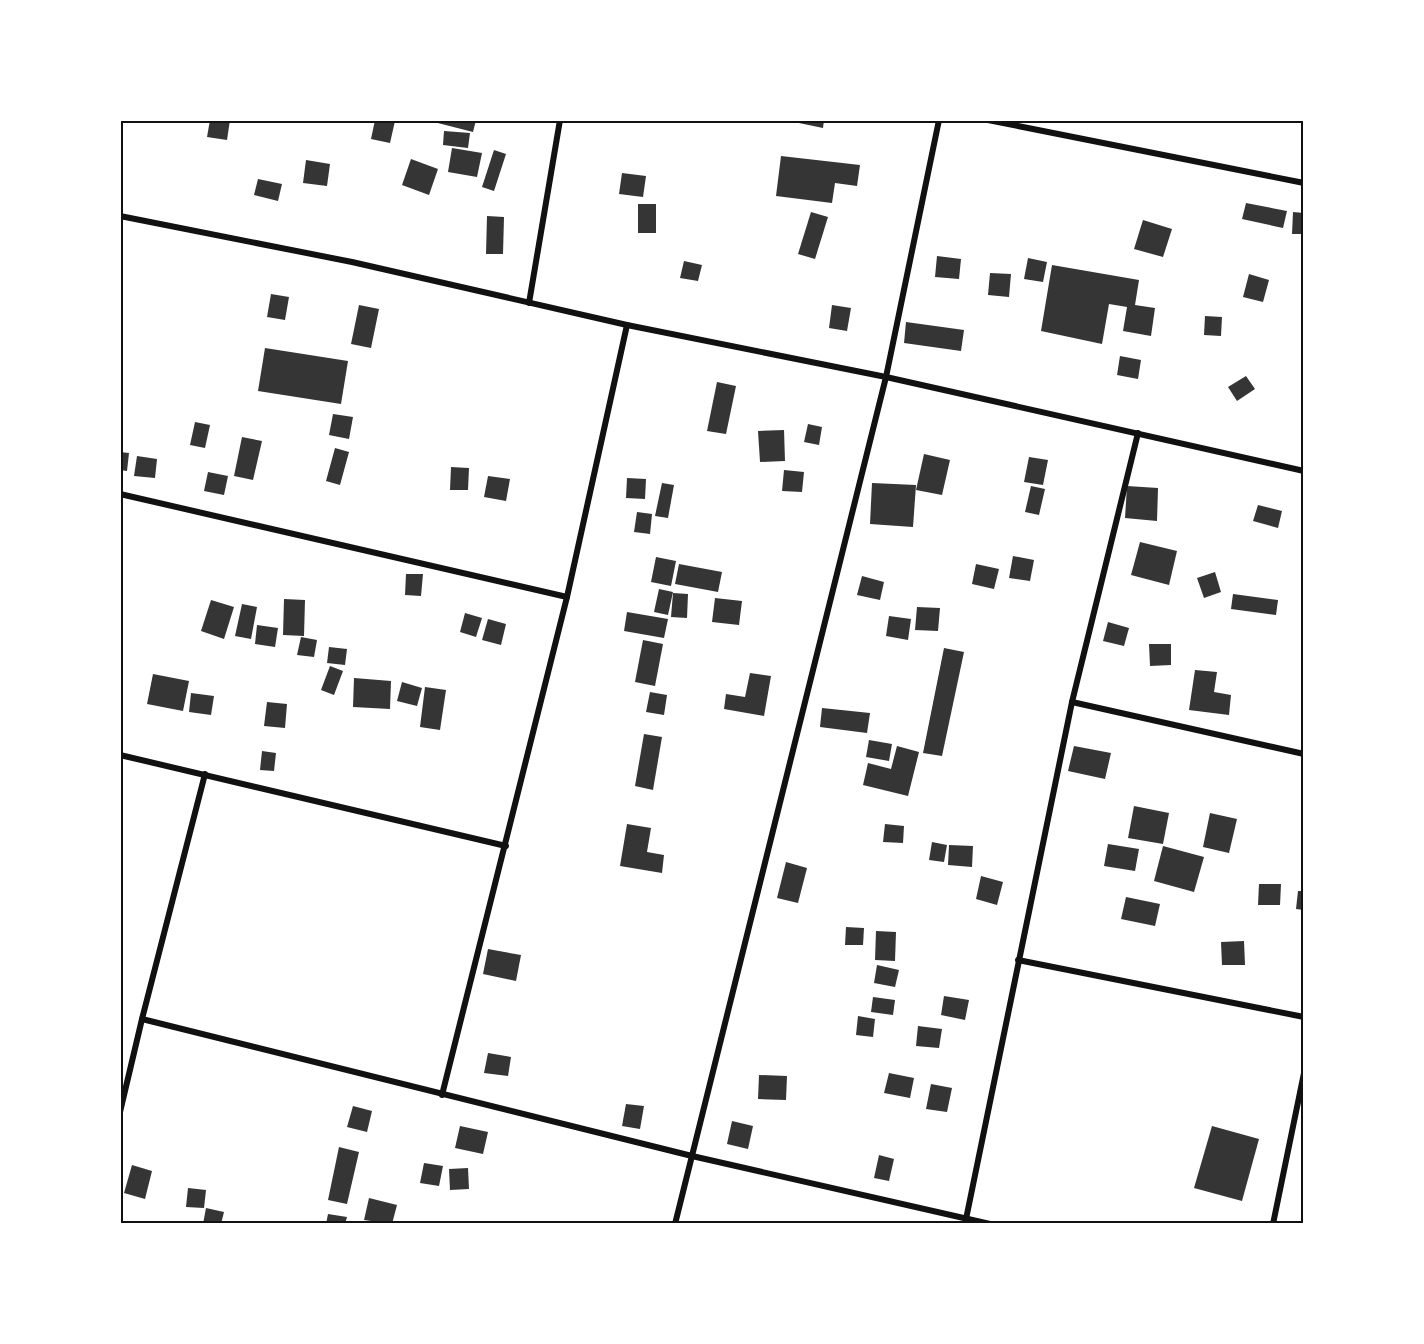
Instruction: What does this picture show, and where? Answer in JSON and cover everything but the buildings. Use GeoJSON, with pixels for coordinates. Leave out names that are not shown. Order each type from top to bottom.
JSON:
{"type":"FeatureCollection","features":[{"type":"Feature","properties":{"kind":"street"},"geometry":{"type":"LineString","coordinates":[[529,303],[560,120]]}},
{"type":"Feature","properties":{"kind":"street"},"geometry":{"type":"LineString","coordinates":[[675,1224],[886,377],[939,120]]}},
{"type":"Feature","properties":{"kind":"street"},"geometry":{"type":"LineString","coordinates":[[988,120],[1304,183]]}},
{"type":"Feature","properties":{"kind":"street"},"geometry":{"type":"LineString","coordinates":[[120,216],[352,262],[627,325],[886,377],[1304,471]]}},
{"type":"Feature","properties":{"kind":"street"},"geometry":{"type":"LineString","coordinates":[[442,1095],[567,597],[627,325]]}},
{"type":"Feature","properties":{"kind":"street"},"geometry":{"type":"LineString","coordinates":[[966,1222],[1072,702],[1138,433]]}},
{"type":"Feature","properties":{"kind":"street"},"geometry":{"type":"LineString","coordinates":[[120,494],[567,597]]}},
{"type":"Feature","properties":{"kind":"street"},"geometry":{"type":"LineString","coordinates":[[1072,702],[1304,754]]}},
{"type":"Feature","properties":{"kind":"street"},"geometry":{"type":"LineString","coordinates":[[120,755],[506,846]]}},
{"type":"Feature","properties":{"kind":"street"},"geometry":{"type":"LineString","coordinates":[[120,1112],[205,774]]}},
{"type":"Feature","properties":{"kind":"street"},"geometry":{"type":"LineString","coordinates":[[1018,960],[1304,1017]]}},
{"type":"Feature","properties":{"kind":"street"},"geometry":{"type":"LineString","coordinates":[[142,1019],[692,1156],[966,1222],[990,1224]]}},
{"type":"Feature","properties":{"kind":"street"},"geometry":{"type":"LineString","coordinates":[[1273,1224],[1304,1073]]}}]}
